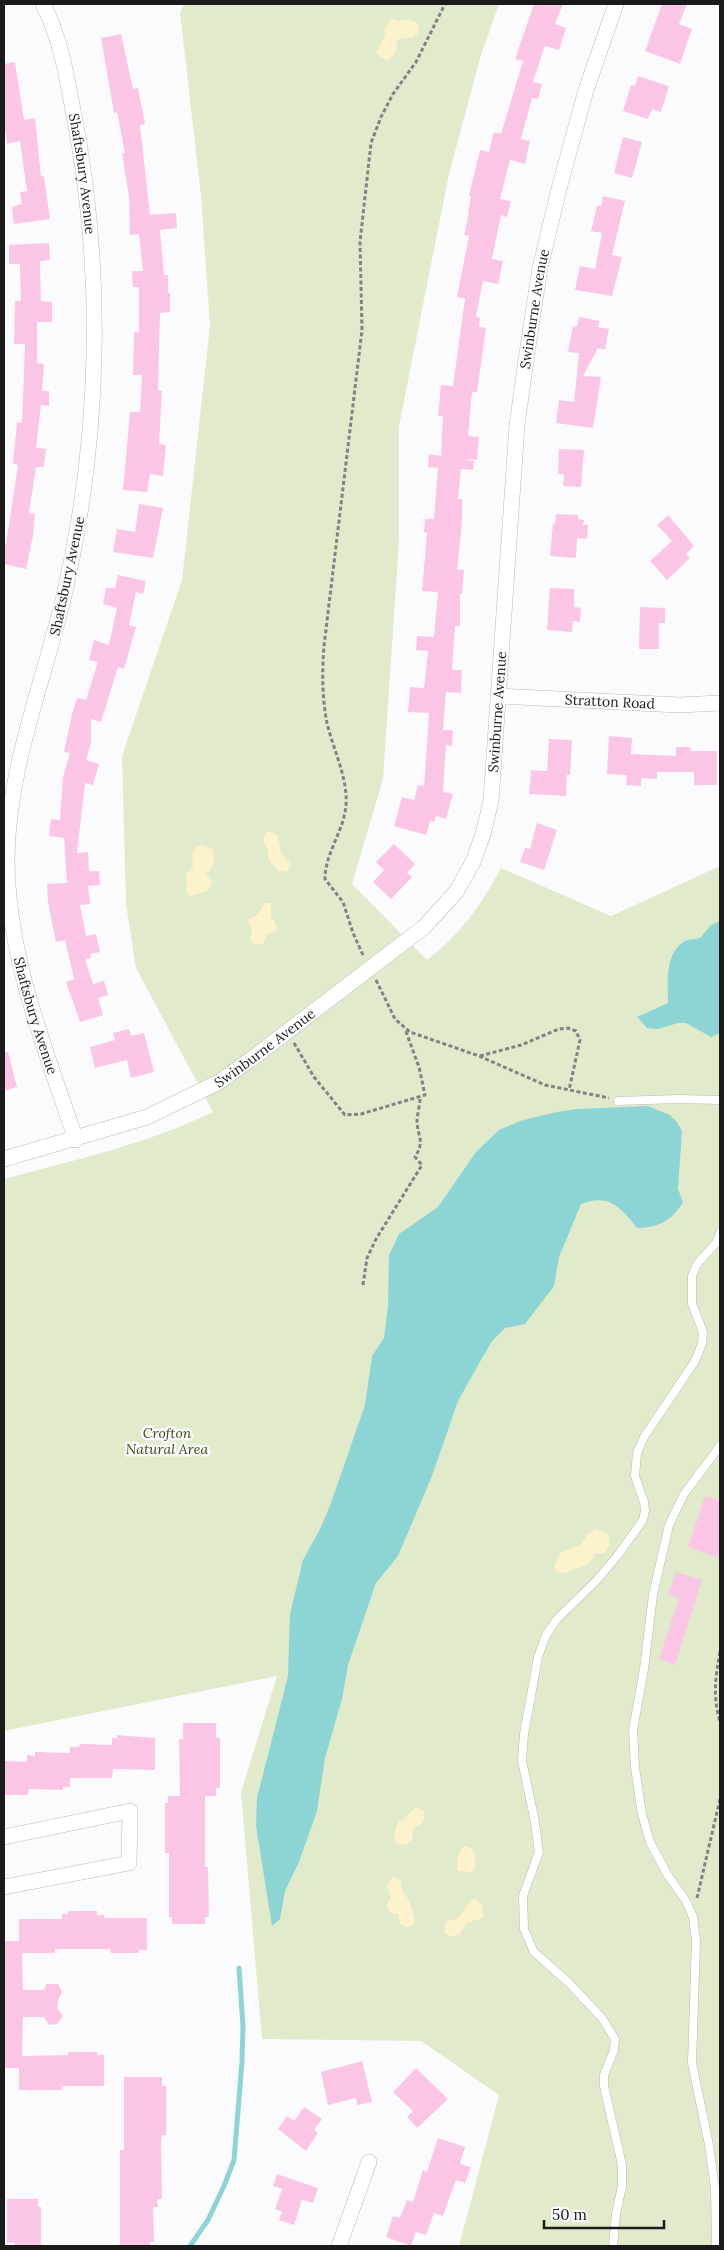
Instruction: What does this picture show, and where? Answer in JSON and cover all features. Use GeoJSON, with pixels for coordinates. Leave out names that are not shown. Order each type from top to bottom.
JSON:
{"type":"FeatureCollection","features":[{"type":"Feature","properties":{"kind":"street","name":"Shaftsbury Avenue"},"geometry":{"type":"LineString","coordinates":[[43,4],[53,23],[61,49],[78,136],[87,197],[92,254],[92,396],[78,522],[51,649],[21,753],[12,803],[7,857],[11,913],[19,964],[33,1013],[76,1140]]}},
{"type":"Feature","properties":{"kind":"street","name":"Swinburne Avenue"},"geometry":{"type":"LineString","coordinates":[[4,1159],[76,1140],[146,1117],[219,1082],[424,928],[456,892],[473,862],[483,834],[491,801],[517,425],[540,268],[586,90],[616,4]]}},
{"type":"Feature","properties":{"kind":"street","name":"Stratton Road"},"geometry":{"type":"LineString","coordinates":[[499,696],[679,704],[720,703]]}},
{"type":"Feature","properties":{"kind":"street"},"geometry":{"type":"LineString","coordinates":[[4,1837],[130,1811],[129,1863],[4,1887]]}},
{"type":"Feature","properties":{"kind":"street"},"geometry":{"type":"LineString","coordinates":[[339,2246],[369,2162]]}},
{"type":"Feature","properties":{"kind":"lane"},"geometry":{"type":"LineString","coordinates":[[618,1101],[720,1100]]}},
{"type":"Feature","properties":{"kind":"lane"},"geometry":{"type":"LineString","coordinates":[[613,2246],[616,2214],[622,2186],[622,2165],[604,2086],[604,2075],[614,2050],[615,2039],[602,2018],[568,1982],[534,1952],[524,1929],[523,1896],[538,1852],[534,1817],[522,1761],[524,1734],[538,1657],[546,1635],[557,1619],[596,1581],[618,1555],[643,1520],[644,1502],[636,1476],[637,1452],[644,1437],[695,1361],[702,1344],[703,1332],[692,1304],[692,1276],[697,1264],[716,1242],[720,1233]]}},
{"type":"Feature","properties":{"kind":"lane"},"geometry":{"type":"LineString","coordinates":[[716,2246],[715,2188],[709,2145],[692,2063],[696,1941],[693,1917],[650,1842],[642,1814],[635,1767],[633,1730],[644,1669],[653,1595],[669,1525],[684,1494],[720,1446]]}},
{"type":"Feature","properties":{"kind":"path"},"geometry":{"type":"LineString","coordinates":[[445,4],[416,62],[393,94],[385,109],[372,142],[360,242],[362,330],[324,646],[323,688],[327,722],[345,791],[346,806],[327,861],[325,879],[342,902],[353,933],[395,1019],[410,1032],[479,1056],[545,1085],[594,1095]]}},
{"type":"Feature","properties":{"kind":"path"},"geometry":{"type":"LineString","coordinates":[[288,1031],[314,1077],[345,1115],[361,1114],[425,1096],[419,1067],[404,1027]]}},
{"type":"Feature","properties":{"kind":"path"},"geometry":{"type":"LineString","coordinates":[[479,1056],[521,1045],[559,1029],[568,1028],[576,1031],[580,1040],[569,1090]]}},
{"type":"Feature","properties":{"kind":"path"},"geometry":{"type":"LineString","coordinates":[[363,1285],[368,1258],[376,1239],[422,1165],[415,1157],[420,1149],[422,1139],[417,1122],[420,1098]]}},
{"type":"Feature","properties":{"kind":"path"},"geometry":{"type":"LineString","coordinates":[[720,1652],[714,1686],[715,1705],[720,1722]]}},
{"type":"Feature","properties":{"kind":"path"},"geometry":{"type":"LineString","coordinates":[[693,1917],[720,1799]]}},
{"type":"Feature","properties":{"kind":"green space","name":"Crofton Natural Area"},"geometry":{"type":"Polygon","coordinates":[[[184,4],[499,4],[481,55],[449,174],[399,426],[399,542],[383,779],[352,884],[427,960],[450,940],[469,918],[501,868],[611,916],[720,866],[720,2246],[459,2246],[499,2095],[421,2041],[262,2039],[241,1792],[277,1676],[4,1731],[4,1179],[136,1142],[213,1112],[136,968],[126,904],[122,756],[182,580],[210,326],[201,196],[180,12],[184,4]]]}},
{"type":"Feature","properties":{"kind":"sand"},"geometry":{"type":"Polygon","coordinates":[[[392,18],[397,21],[412,20],[419,26],[418,33],[413,38],[402,38],[397,41],[396,52],[388,60],[381,58],[376,53],[386,34],[383,31],[392,18]]]}},
{"type":"Feature","properties":{"kind":"sand"},"geometry":{"type":"Polygon","coordinates":[[[271,831],[278,836],[281,853],[291,864],[288,871],[279,872],[268,859],[268,850],[263,840],[266,832],[271,831]]]}},
{"type":"Feature","properties":{"kind":"sand"},"geometry":{"type":"Polygon","coordinates":[[[201,845],[212,848],[213,865],[206,874],[212,882],[208,891],[190,896],[187,892],[186,874],[193,867],[193,852],[201,845]]]}},
{"type":"Feature","properties":{"kind":"sand"},"geometry":{"type":"Polygon","coordinates":[[[265,903],[271,903],[271,917],[276,924],[276,930],[267,935],[263,944],[253,944],[250,938],[252,931],[248,920],[258,914],[265,903]]]}},
{"type":"Feature","properties":{"kind":"sand"},"geometry":{"type":"Polygon","coordinates":[[[596,1529],[607,1533],[608,1536],[608,1548],[604,1553],[595,1553],[587,1565],[566,1573],[556,1572],[554,1567],[560,1553],[581,1545],[587,1535],[596,1529]]]}},
{"type":"Feature","properties":{"kind":"sand"},"geometry":{"type":"Polygon","coordinates":[[[416,1807],[424,1811],[425,1816],[422,1824],[413,1829],[412,1840],[405,1845],[397,1844],[394,1836],[398,1822],[404,1819],[416,1807]]]}},
{"type":"Feature","properties":{"kind":"sand"},"geometry":{"type":"Polygon","coordinates":[[[466,1846],[475,1855],[475,1868],[471,1872],[458,1871],[457,1860],[461,1849],[466,1846]]]}},
{"type":"Feature","properties":{"kind":"sand"},"geometry":{"type":"Polygon","coordinates":[[[393,1877],[401,1881],[402,1891],[409,1900],[415,1921],[412,1926],[407,1927],[400,1924],[398,1914],[390,1913],[386,1905],[391,1898],[387,1885],[393,1877]]]}},
{"type":"Feature","properties":{"kind":"sand"},"geometry":{"type":"Polygon","coordinates":[[[475,1899],[482,1905],[483,1918],[466,1923],[460,1935],[449,1936],[444,1932],[446,1922],[458,1918],[470,1901],[475,1899]]]}},
{"type":"Feature","properties":{"kind":"water"},"geometry":{"type":"Polygon","coordinates":[[[720,921],[720,1033],[711,1037],[686,1023],[678,1023],[658,1029],[647,1028],[637,1017],[668,1003],[668,978],[673,953],[685,941],[700,938],[711,925],[720,921]]]}},
{"type":"Feature","properties":{"kind":"water"},"geometry":{"type":"Polygon","coordinates":[[[648,1106],[670,1115],[682,1131],[678,1189],[683,1202],[669,1219],[658,1225],[645,1228],[637,1228],[619,1208],[606,1201],[599,1200],[581,1204],[559,1257],[554,1286],[525,1324],[505,1328],[492,1341],[481,1360],[458,1401],[432,1476],[398,1556],[376,1583],[348,1665],[342,1699],[325,1758],[317,1811],[299,1862],[285,1891],[280,1919],[272,1926],[256,1826],[257,1798],[288,1676],[290,1614],[303,1560],[321,1527],[331,1503],[365,1405],[372,1356],[384,1338],[388,1306],[389,1255],[399,1234],[438,1207],[476,1152],[499,1130],[520,1121],[576,1109],[648,1106]]]}},
{"type":"Feature","properties":{"kind":"building"},"geometry":{"type":"Polygon","coordinates":[[[534,4],[563,4],[555,24],[566,28],[559,50],[545,46],[533,82],[542,84],[538,99],[532,98],[521,139],[530,141],[525,164],[510,160],[500,199],[511,201],[507,217],[501,215],[492,259],[503,261],[498,284],[483,281],[476,317],[480,318],[479,327],[486,328],[477,392],[472,392],[468,436],[479,437],[477,460],[462,459],[474,461],[473,470],[461,469],[458,499],[462,499],[462,523],[457,569],[464,570],[462,594],[460,594],[460,626],[455,626],[452,670],[462,670],[461,693],[446,692],[443,730],[453,730],[452,746],[446,745],[443,792],[453,794],[446,819],[436,816],[434,822],[430,821],[426,835],[394,826],[402,797],[414,800],[418,785],[424,786],[429,713],[408,712],[410,687],[424,688],[428,651],[416,650],[417,636],[434,637],[438,592],[422,591],[427,533],[424,532],[425,519],[434,519],[438,468],[428,467],[429,454],[441,456],[443,416],[438,416],[441,385],[453,386],[465,299],[457,297],[469,236],[464,235],[469,213],[471,197],[469,196],[480,150],[489,152],[494,132],[501,134],[523,61],[515,59],[534,4]]]}},
{"type":"Feature","properties":{"kind":"building"},"geometry":{"type":"Polygon","coordinates":[[[662,4],[687,4],[679,24],[692,29],[680,64],[645,51],[662,4]]]}},
{"type":"Feature","properties":{"kind":"building"},"geometry":{"type":"Polygon","coordinates":[[[121,34],[133,89],[138,88],[145,124],[140,125],[150,215],[176,213],[177,228],[160,230],[164,275],[168,275],[168,293],[170,293],[170,312],[160,313],[158,390],[162,391],[159,444],[166,445],[163,476],[150,474],[147,492],[123,490],[130,412],[140,412],[142,375],[133,375],[134,332],[139,333],[139,287],[133,287],[132,271],[143,271],[139,234],[130,235],[129,197],[122,154],[125,153],[117,112],[114,113],[101,38],[121,34]]]}},
{"type":"Feature","properties":{"kind":"building"},"geometry":{"type":"Polygon","coordinates":[[[15,62],[24,120],[35,118],[41,176],[44,176],[50,219],[14,224],[12,207],[22,204],[20,192],[27,191],[20,141],[7,144],[4,121],[4,64],[15,62]]]}},
{"type":"Feature","properties":{"kind":"building"},"geometry":{"type":"Polygon","coordinates":[[[638,76],[669,86],[661,112],[652,109],[648,119],[623,111],[631,85],[635,86],[638,76]]]}},
{"type":"Feature","properties":{"kind":"building"},"geometry":{"type":"Polygon","coordinates":[[[623,137],[642,142],[632,178],[614,173],[623,137]]]}},
{"type":"Feature","properties":{"kind":"building"},"geometry":{"type":"Polygon","coordinates":[[[603,196],[625,201],[612,255],[622,257],[612,296],[575,290],[580,266],[595,269],[602,233],[591,231],[597,206],[601,206],[603,196]]]}},
{"type":"Feature","properties":{"kind":"building"},"geometry":{"type":"Polygon","coordinates":[[[49,243],[50,260],[40,261],[41,301],[52,302],[52,322],[37,322],[37,363],[44,364],[42,391],[49,391],[49,406],[41,405],[36,448],[46,449],[44,467],[36,467],[29,513],[35,514],[33,536],[26,569],[4,564],[4,543],[6,544],[18,465],[13,464],[17,422],[22,423],[25,344],[14,344],[15,301],[21,301],[20,264],[9,264],[9,245],[49,243]]]}},
{"type":"Feature","properties":{"kind":"building"},"geometry":{"type":"Polygon","coordinates":[[[579,317],[600,321],[598,327],[609,329],[605,350],[598,348],[583,376],[601,377],[593,428],[556,423],[559,400],[574,402],[579,353],[568,352],[573,326],[577,327],[579,317]]]}},
{"type":"Feature","properties":{"kind":"building"},"geometry":{"type":"Polygon","coordinates":[[[559,449],[584,450],[581,487],[563,486],[564,474],[558,474],[559,449]]]}},
{"type":"Feature","properties":{"kind":"building"},"geometry":{"type":"Polygon","coordinates":[[[139,504],[163,508],[153,558],[113,552],[117,529],[135,532],[139,504]]]}},
{"type":"Feature","properties":{"kind":"building"},"geometry":{"type":"Polygon","coordinates":[[[556,514],[578,515],[578,519],[584,520],[583,525],[588,525],[587,539],[577,538],[576,558],[550,556],[553,523],[555,524],[556,514]]]}},
{"type":"Feature","properties":{"kind":"building"},"geometry":{"type":"Polygon","coordinates":[[[668,515],[694,546],[686,554],[690,558],[667,580],[650,561],[672,541],[657,525],[668,515]]]}},
{"type":"Feature","properties":{"kind":"building"},"geometry":{"type":"Polygon","coordinates":[[[118,575],[146,581],[143,594],[136,592],[129,625],[136,627],[124,669],[118,667],[101,722],[91,719],[91,742],[86,760],[99,764],[93,785],[85,783],[77,853],[88,852],[89,871],[99,871],[100,885],[88,886],[90,904],[80,905],[86,936],[96,934],[100,952],[90,954],[91,958],[85,959],[93,984],[104,981],[108,995],[98,998],[103,1015],[80,1022],[66,982],[74,979],[65,940],[56,942],[48,903],[47,884],[67,883],[64,838],[49,836],[51,819],[60,820],[63,777],[70,753],[64,752],[72,714],[77,698],[86,700],[98,662],[89,660],[94,640],[109,645],[117,608],[103,604],[106,588],[115,588],[118,575]]]}},
{"type":"Feature","properties":{"kind":"building"},"geometry":{"type":"Polygon","coordinates":[[[550,588],[574,589],[574,607],[581,608],[580,622],[573,621],[572,632],[547,630],[550,588]]]}},
{"type":"Feature","properties":{"kind":"building"},"geometry":{"type":"Polygon","coordinates":[[[640,607],[665,608],[665,623],[659,623],[659,649],[639,649],[640,607]]]}},
{"type":"Feature","properties":{"kind":"building"},"geometry":{"type":"Polygon","coordinates":[[[609,736],[632,738],[631,754],[676,756],[676,747],[690,747],[691,751],[717,751],[717,785],[694,785],[694,772],[657,772],[657,779],[641,778],[641,786],[626,785],[627,775],[607,774],[609,736]]]}},
{"type":"Feature","properties":{"kind":"building"},"geometry":{"type":"Polygon","coordinates":[[[549,739],[572,740],[570,775],[567,775],[566,796],[529,794],[531,770],[547,771],[549,739]]]}},
{"type":"Feature","properties":{"kind":"building"},"geometry":{"type":"Polygon","coordinates":[[[537,823],[557,830],[544,870],[520,862],[525,848],[530,849],[537,823]]]}},
{"type":"Feature","properties":{"kind":"building"},"geometry":{"type":"Polygon","coordinates":[[[394,844],[415,864],[407,873],[412,877],[391,899],[373,882],[384,870],[376,862],[394,844]]]}},
{"type":"Feature","properties":{"kind":"building"},"geometry":{"type":"Polygon","coordinates":[[[129,1029],[131,1036],[144,1033],[154,1072],[131,1078],[127,1060],[95,1068],[90,1047],[115,1040],[113,1033],[129,1029]]]}},
{"type":"Feature","properties":{"kind":"building"},"geometry":{"type":"Polygon","coordinates":[[[8,1052],[17,1087],[4,1091],[4,1053],[8,1052]]]}},
{"type":"Feature","properties":{"kind":"building"},"geometry":{"type":"Polygon","coordinates":[[[705,1496],[720,1501],[720,1558],[688,1547],[705,1496]]]}},
{"type":"Feature","properties":{"kind":"building"},"geometry":{"type":"Polygon","coordinates":[[[676,1572],[702,1580],[675,1665],[659,1659],[679,1598],[668,1595],[676,1572]]]}},
{"type":"Feature","properties":{"kind":"building"},"geometry":{"type":"Polygon","coordinates":[[[183,1723],[216,1723],[216,1738],[220,1738],[220,1788],[216,1788],[216,1796],[205,1796],[205,1867],[208,1867],[209,1917],[205,1917],[205,1924],[172,1924],[172,1917],[169,1917],[169,1853],[165,1853],[165,1803],[168,1803],[168,1796],[180,1796],[179,1739],[183,1739],[183,1723]]]}},
{"type":"Feature","properties":{"kind":"building"},"geometry":{"type":"Polygon","coordinates":[[[117,1735],[155,1738],[155,1770],[113,1769],[112,1778],[70,1778],[70,1787],[63,1787],[63,1790],[29,1789],[28,1795],[4,1795],[4,1761],[27,1762],[27,1755],[35,1756],[35,1752],[70,1753],[70,1747],[79,1747],[80,1744],[112,1745],[112,1738],[117,1738],[117,1735]]]}},
{"type":"Feature","properties":{"kind":"building"},"geometry":{"type":"Polygon","coordinates":[[[68,1911],[97,1911],[97,1915],[104,1915],[104,1918],[147,1918],[147,1950],[139,1950],[139,1953],[111,1953],[110,1949],[55,1949],[55,1953],[22,1953],[23,1990],[44,1990],[46,1984],[58,1984],[62,1992],[57,2008],[63,2016],[57,2024],[49,2025],[44,2017],[23,2017],[22,2056],[68,2055],[68,2052],[97,2052],[97,2055],[104,2055],[104,2086],[62,2086],[62,2090],[19,2090],[19,2068],[4,2068],[4,1941],[19,1941],[19,1919],[62,1919],[62,1914],[68,1914],[68,1911]]]}},
{"type":"Feature","properties":{"kind":"building"},"geometry":{"type":"Polygon","coordinates":[[[362,2061],[372,2102],[357,2105],[356,2098],[328,2105],[321,2072],[362,2061]]]}},
{"type":"Feature","properties":{"kind":"building"},"geometry":{"type":"Polygon","coordinates":[[[416,2068],[448,2099],[417,2128],[407,2117],[413,2111],[393,2092],[416,2068]]]}},
{"type":"Feature","properties":{"kind":"building"},"geometry":{"type":"Polygon","coordinates":[[[124,2077],[162,2077],[162,2086],[166,2086],[166,2135],[162,2135],[161,2142],[162,2199],[157,2199],[158,2207],[153,2207],[154,2242],[150,2242],[150,2246],[120,2246],[120,2150],[124,2150],[124,2077]]]}},
{"type":"Feature","properties":{"kind":"building"},"geometry":{"type":"Polygon","coordinates":[[[304,2107],[322,2119],[314,2130],[318,2133],[306,2151],[278,2129],[287,2116],[294,2121],[304,2107]]]}},
{"type":"Feature","properties":{"kind":"building"},"geometry":{"type":"Polygon","coordinates":[[[438,2138],[465,2147],[460,2164],[471,2167],[465,2183],[456,2180],[443,2216],[434,2213],[426,2235],[416,2232],[411,2246],[386,2237],[393,2216],[400,2218],[407,2200],[413,2202],[423,2170],[427,2172],[438,2138]]]}},
{"type":"Feature","properties":{"kind":"building"},"geometry":{"type":"Polygon","coordinates":[[[277,2174],[318,2188],[313,2203],[302,2200],[294,2225],[279,2220],[282,2212],[275,2209],[282,2189],[273,2186],[277,2174]]]}},
{"type":"Feature","properties":{"kind":"building"},"geometry":{"type":"Polygon","coordinates":[[[7,2199],[38,2199],[38,2207],[41,2207],[41,2246],[15,2246],[15,2243],[7,2243],[7,2199]]]}},
{"type":"Feature","properties":{"kind":"waterway"},"geometry":{"type":"LineString","coordinates":[[190,2246],[208,2220],[234,2160],[243,2026],[239,1968]]}}]}
